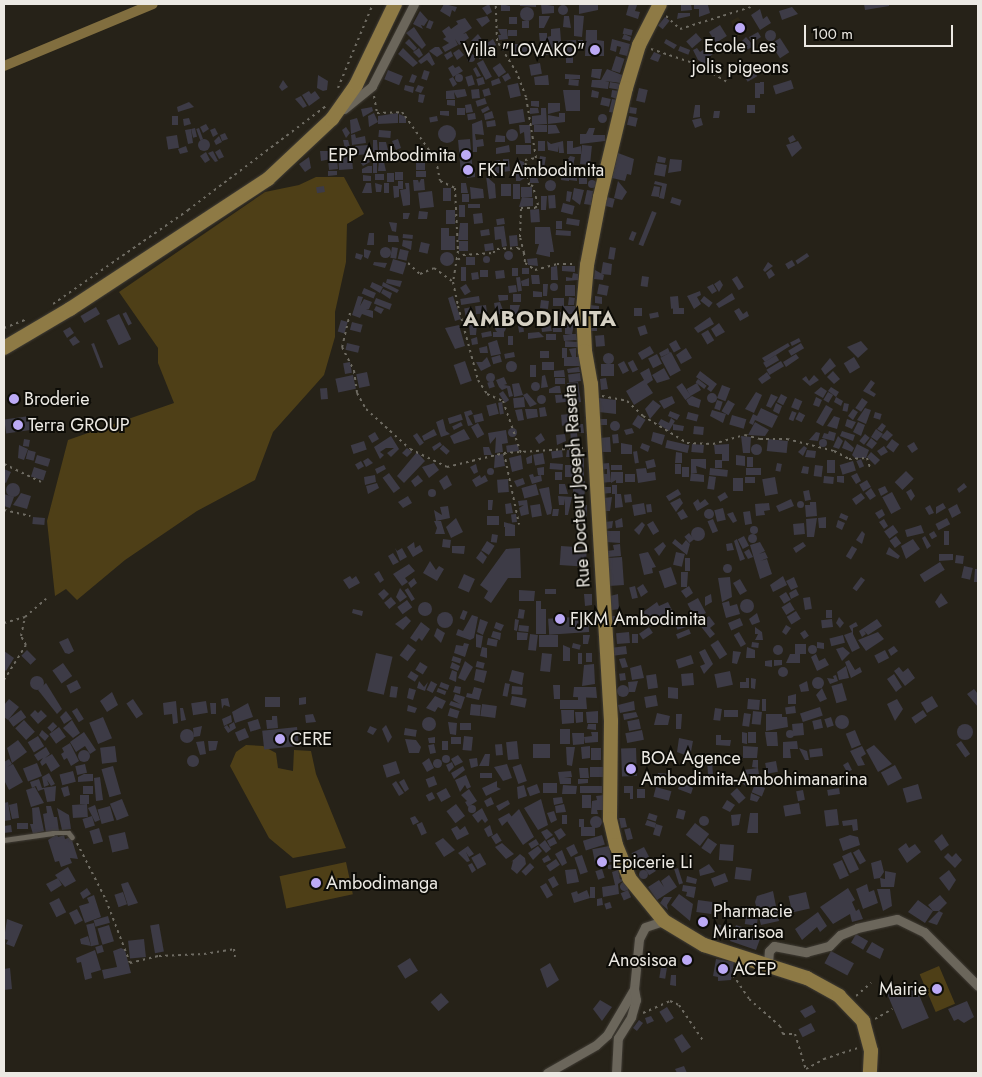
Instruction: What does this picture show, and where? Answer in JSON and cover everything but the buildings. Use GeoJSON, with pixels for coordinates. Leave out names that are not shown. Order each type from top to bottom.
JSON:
{"type":"FeatureCollection","features":[{"type":"Feature","properties":{"kind":"main road"},"geometry":{"type":"LineString","coordinates":[[4,348],[70,309],[246,194],[332,119],[356,85],[396,4]]}},
{"type":"Feature","properties":{"kind":"main road","name":"Rue Docteur Joseph Raseta"},"geometry":{"type":"LineString","coordinates":[[660,4],[639,45],[600,197],[587,265],[583,318],[591,408],[611,731],[610,819],[616,846],[629,878],[664,921],[704,945],[807,978],[849,1003],[863,1021],[870,1046],[870,1073]]}},
{"type":"Feature","properties":{"kind":"street"},"geometry":{"type":"LineString","coordinates":[[332,119],[372,86],[414,4]]}},
{"type":"Feature","properties":{"kind":"street"},"geometry":{"type":"LineString","coordinates":[[768,964],[769,951],[774,946],[806,952],[829,946],[840,935],[856,928],[897,919],[924,932],[978,986]]}},
{"type":"Feature","properties":{"kind":"street"},"geometry":{"type":"LineString","coordinates":[[616,1073],[618,1038],[636,1000],[634,989],[639,939],[645,926],[664,921]]}},
{"type":"Feature","properties":{"kind":"street"},"geometry":{"type":"LineString","coordinates":[[547,1073],[596,1045],[607,1035],[634,989]]}},
{"type":"Feature","properties":{"kind":"lane"},"geometry":{"type":"LineString","coordinates":[[4,840],[53,833],[69,833],[72,838]]}},
{"type":"Feature","properties":{"kind":"path"},"geometry":{"type":"LineString","coordinates":[[337,91],[373,4]]}},
{"type":"Feature","properties":{"kind":"path"},"geometry":{"type":"LineString","coordinates":[[496,4],[497,41],[517,73],[526,97],[536,151],[536,158],[525,160],[528,185],[533,186],[538,204],[535,208],[521,208],[520,237],[525,263],[535,270],[557,264],[587,265]]}},
{"type":"Feature","properties":{"kind":"path"},"geometry":{"type":"LineString","coordinates":[[651,24],[668,15],[680,29],[751,7]]}},
{"type":"Feature","properties":{"kind":"path"},"geometry":{"type":"LineString","coordinates":[[639,45],[696,64],[729,83]]}},
{"type":"Feature","properties":{"kind":"path"},"geometry":{"type":"LineString","coordinates":[[372,86],[377,113],[402,112],[436,160],[440,181],[455,188],[457,261],[453,282],[478,380],[487,394],[503,401],[521,453]]}},
{"type":"Feature","properties":{"kind":"path"},"geometry":{"type":"LineString","coordinates":[[52,305],[188,210],[333,100]]}},
{"type":"Feature","properties":{"kind":"path"},"geometry":{"type":"LineString","coordinates":[[457,261],[463,255],[493,253],[497,249],[518,248],[524,253]]}},
{"type":"Feature","properties":{"kind":"path"},"geometry":{"type":"LineString","coordinates":[[408,263],[420,274],[434,268],[453,282]]}},
{"type":"Feature","properties":{"kind":"path"},"geometry":{"type":"LineString","coordinates":[[350,313],[342,347],[354,371],[360,400],[381,424],[410,449],[447,467],[504,453],[576,447],[593,450]]}},
{"type":"Feature","properties":{"kind":"path"},"geometry":{"type":"LineString","coordinates":[[4,328],[36,316]]}},
{"type":"Feature","properties":{"kind":"path"},"geometry":{"type":"LineString","coordinates":[[591,408],[597,395],[627,402],[643,416],[687,443],[713,444],[739,435],[787,439],[834,451],[849,459],[867,458],[870,468]]}},
{"type":"Feature","properties":{"kind":"path"},"geometry":{"type":"LineString","coordinates":[[504,453],[518,524]]}},
{"type":"Feature","properties":{"kind":"path"},"geometry":{"type":"LineString","coordinates":[[4,464],[41,482]]}},
{"type":"Feature","properties":{"kind":"path"},"geometry":{"type":"LineString","coordinates":[[4,510],[30,516]]}},
{"type":"Feature","properties":{"kind":"path"},"geometry":{"type":"LineString","coordinates":[[4,623],[25,617],[46,599]]}},
{"type":"Feature","properties":{"kind":"path"},"geometry":{"type":"LineString","coordinates":[[4,680],[26,645],[21,636],[25,617]]}},
{"type":"Feature","properties":{"kind":"path"},"geometry":{"type":"LineString","coordinates":[[72,838],[84,852],[98,882],[130,963],[159,956],[204,954],[234,949],[235,957]]}},
{"type":"Feature","properties":{"kind":"path"},"geometry":{"type":"LineString","coordinates":[[745,959],[733,975],[749,998],[780,1026],[783,1034],[795,1034],[806,1069],[824,1059],[870,1046]]}},
{"type":"Feature","properties":{"kind":"path"},"geometry":{"type":"LineString","coordinates":[[849,1003],[871,983]]}},
{"type":"Feature","properties":{"kind":"path"},"geometry":{"type":"LineString","coordinates":[[636,1000],[644,1014],[670,1001],[679,1004],[704,1042]]}},
{"type":"Feature","properties":{"kind":"path"},"geometry":{"type":"LineString","coordinates":[[863,1021],[873,1020],[892,1009]]}},
{"type":"Feature","properties":{"kind":"shaded area","name":"Ecole Les jolis pigeons"},"geometry":{"type":"Polygon","coordinates":[[[738,17],[749,30],[736,38],[731,21],[738,17]]]}},
{"type":"Feature","properties":{"kind":"shaded area"},"geometry":{"type":"Polygon","coordinates":[[[316,177],[344,177],[364,214],[347,224],[346,262],[335,312],[335,337],[324,375],[273,432],[255,480],[197,511],[125,560],[77,600],[66,589],[55,596],[47,521],[68,440],[174,403],[158,363],[158,348],[119,292],[265,192],[299,185],[316,177]]]}},
{"type":"Feature","properties":{"kind":"shaded area"},"geometry":{"type":"Polygon","coordinates":[[[246,745],[263,746],[276,753],[278,768],[293,771],[294,750],[311,751],[316,774],[346,848],[293,858],[269,838],[230,766],[236,752],[246,745]]]}},
{"type":"Feature","properties":{"kind":"shaded area","name":"Ambodimanga"},"geometry":{"type":"Polygon","coordinates":[[[346,862],[353,894],[286,908],[279,876],[346,862]]]}},
{"type":"Feature","properties":{"kind":"shaded area","name":"Mairie"},"geometry":{"type":"Polygon","coordinates":[[[939,966],[955,1004],[936,1012],[920,974],[939,966]]]}},
{"type":"Feature","properties":{"kind":"waterway"},"geometry":{"type":"LineString","coordinates":[[4,66],[153,4]]}},
{"type":"Feature","properties":{"kind":"place","name":"Ecole Les jolis pigeons"},"geometry":{"type":"Point","coordinates":[740,28]}},
{"type":"Feature","properties":{"kind":"place","name":"Villa \"LOVAKO\""},"geometry":{"type":"Point","coordinates":[595,50]}},
{"type":"Feature","properties":{"kind":"place","name":"EPP Ambodimita"},"geometry":{"type":"Point","coordinates":[466,155]}},
{"type":"Feature","properties":{"kind":"place","name":"FKT Ambodimita"},"geometry":{"type":"Point","coordinates":[468,170]}},
{"type":"Feature","properties":{"kind":"place","name":"Broderie"},"geometry":{"type":"Point","coordinates":[14,399]}},
{"type":"Feature","properties":{"kind":"place","name":"Terra GROUP"},"geometry":{"type":"Point","coordinates":[18,425]}},
{"type":"Feature","properties":{"kind":"place","name":"FJKM Ambodimita"},"geometry":{"type":"Point","coordinates":[560,619]}},
{"type":"Feature","properties":{"kind":"place","name":"CERE"},"geometry":{"type":"Point","coordinates":[280,739]}},
{"type":"Feature","properties":{"kind":"place","name":"BOA Agence Ambodimita-Ambohimanarina"},"geometry":{"type":"Point","coordinates":[631,769]}},
{"type":"Feature","properties":{"kind":"place","name":"Epicerie Li"},"geometry":{"type":"Point","coordinates":[602,862]}},
{"type":"Feature","properties":{"kind":"place","name":"Ambodimanga"},"geometry":{"type":"Point","coordinates":[316,883]}},
{"type":"Feature","properties":{"kind":"place","name":"Pharmacie Mirarisoa"},"geometry":{"type":"Point","coordinates":[703,922]}},
{"type":"Feature","properties":{"kind":"place","name":"Anosisoa"},"geometry":{"type":"Point","coordinates":[687,960]}},
{"type":"Feature","properties":{"kind":"place","name":"ACEP"},"geometry":{"type":"Point","coordinates":[723,969]}},
{"type":"Feature","properties":{"kind":"place","name":"Mairie"},"geometry":{"type":"Point","coordinates":[937,989]}},
{"type":"Feature","properties":{"kind":"district","name":"AMBODIMITA"},"geometry":{"type":"Point","coordinates":[540,319]}}]}
